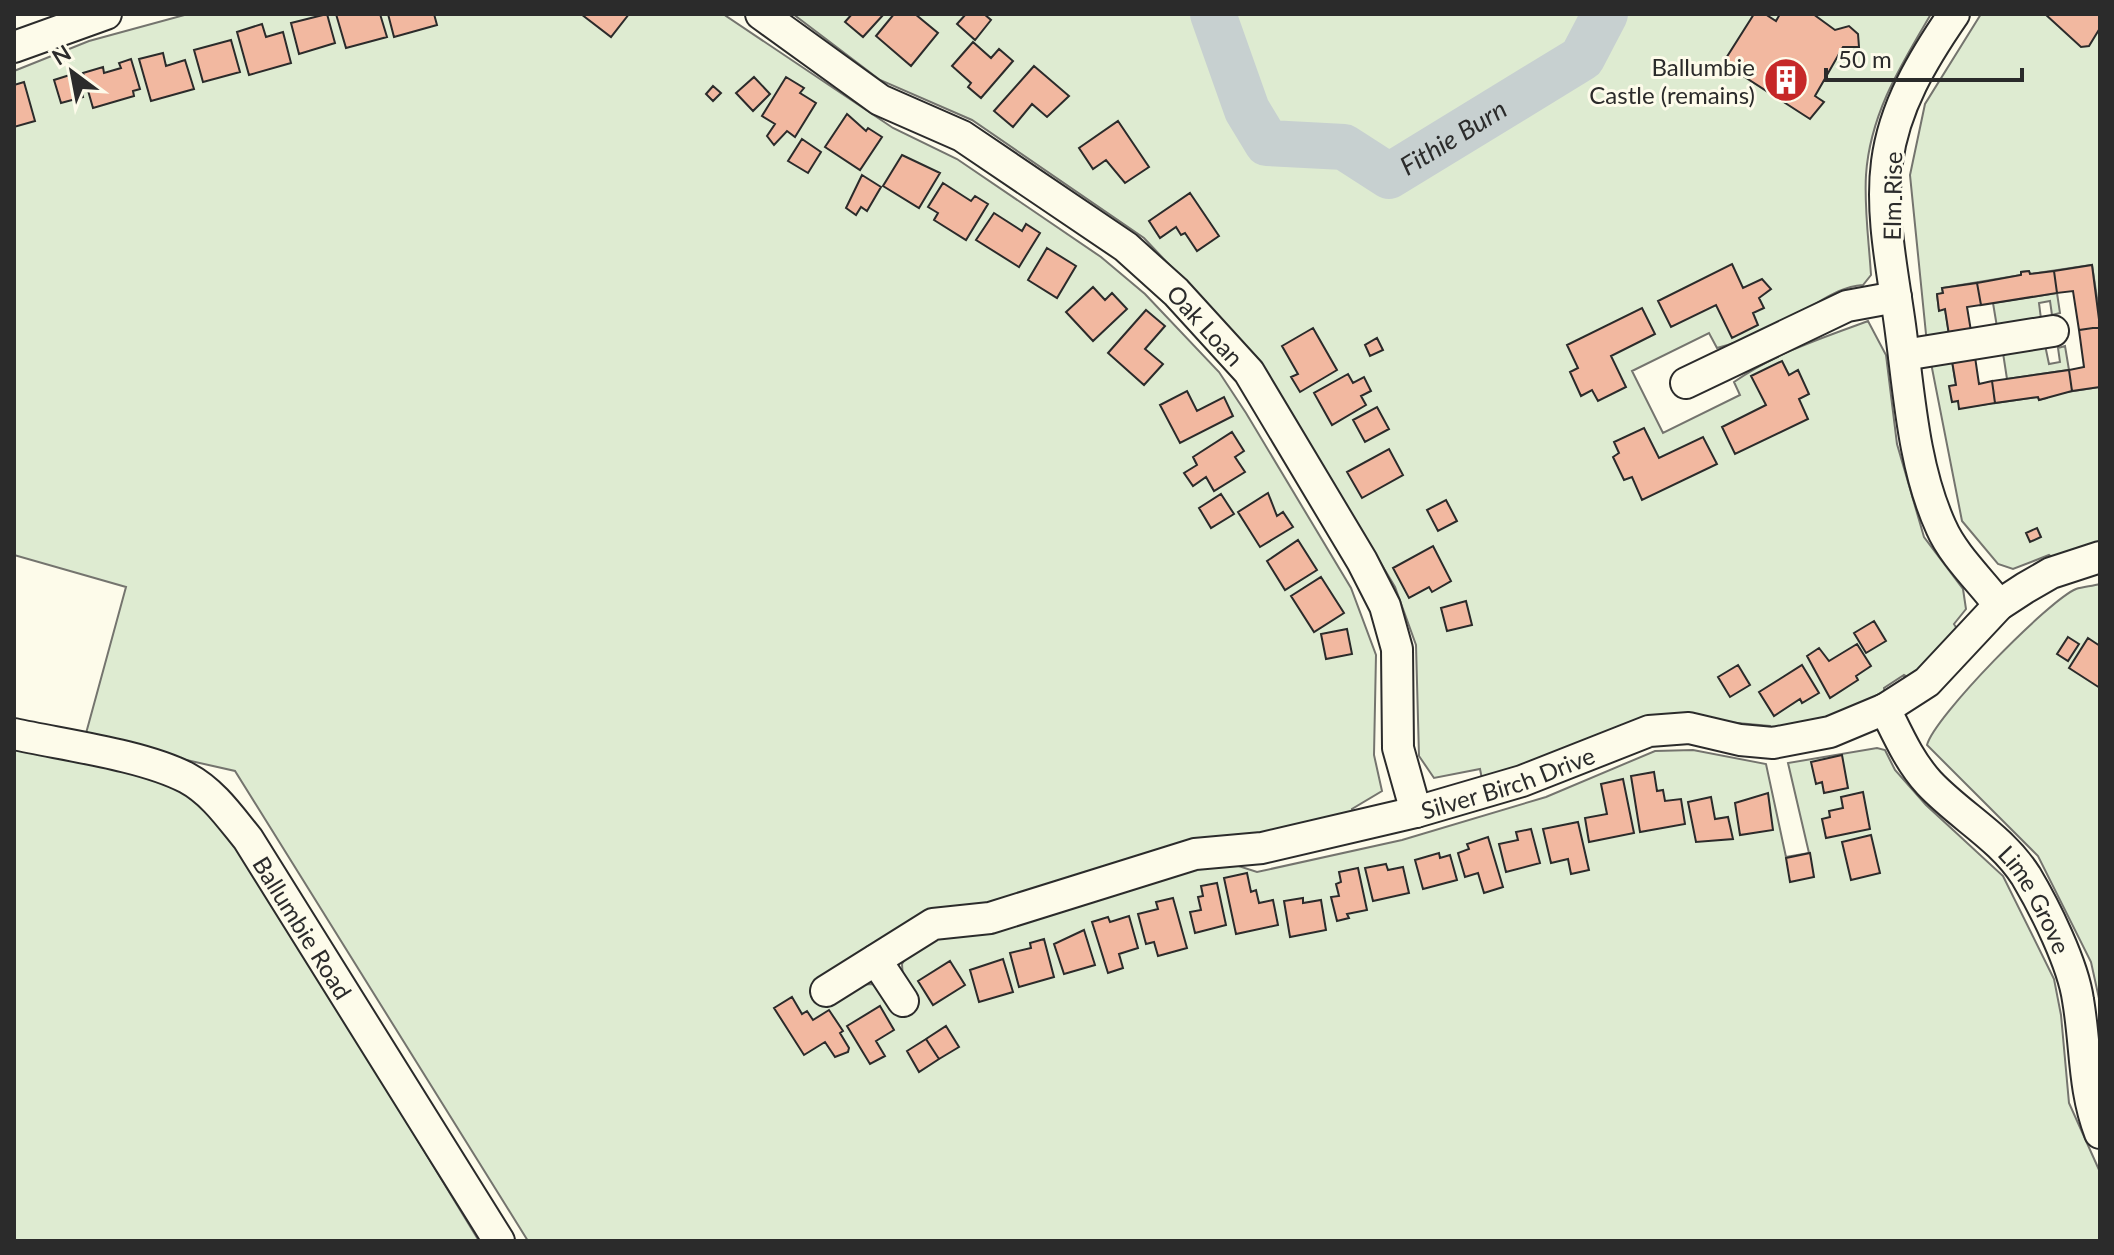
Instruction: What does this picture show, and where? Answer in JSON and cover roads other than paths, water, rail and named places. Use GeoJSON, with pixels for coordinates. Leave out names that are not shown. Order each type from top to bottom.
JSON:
{"type":"FeatureCollection","features":[{"type":"Feature","properties":{"kind":"street"},"geometry":{"type":"LineString","coordinates":[[14,47],[106,14]]}},
{"type":"Feature","properties":{"kind":"street","name":"Oak Loan"},"geometry":{"type":"LineString","coordinates":[[761,14],[880,100],[962,136],[1126,247],[1176,292],[1249,372],[1385,606],[1397,649],[1398,748],[1416,812]]}},
{"type":"Feature","properties":{"kind":"street","name":"Elm Rise"},"geometry":{"type":"LineString","coordinates":[[1954,14],[1933,44],[1901,106],[1887,162],[1886,212],[1919,452],[1942,530],[1999,605]]}},
{"type":"Feature","properties":{"kind":"street"},"geometry":{"type":"LineString","coordinates":[[1686,383],[1847,306],[1896,297]]}},
{"type":"Feature","properties":{"kind":"street"},"geometry":{"type":"LineString","coordinates":[[1904,355],[2053,331]]}},
{"type":"Feature","properties":{"kind":"street","name":"Silver Birch Drive"},"geometry":{"type":"LineString","coordinates":[[826,991],[933,924],[990,918],[1195,854],[1262,848],[1416,812],[1522,781],[1649,731],[1689,728],[1740,740],[1773,743],[1830,732],[1885,709],[1927,682],[1999,605],[2051,573],[2100,557]]}},
{"type":"Feature","properties":{"kind":"street","name":"Lime Grove"},"geometry":{"type":"LineString","coordinates":[[1885,709],[1909,757],[1930,784],[2009,852],[2027,878],[2060,949],[2078,998],[2088,1102],[2100,1133]]}},
{"type":"Feature","properties":{"kind":"street","name":"Ballumbie Road"},"geometry":{"type":"LineString","coordinates":[[14,734],[153,766],[187,778],[217,800],[248,839],[499,1241]]}},
{"type":"Feature","properties":{"kind":"street"},"geometry":{"type":"LineString","coordinates":[[876,960],[903,1001]]}},
{"type":"Feature","properties":{"kind":"waterway","name":"Fithie Burn"},"geometry":{"type":"LineString","coordinates":[[1213,14],[1247,110],[1267,143],[1344,147],[1389,176],[1582,58],[1605,14]]}},
{"type":"Feature","properties":{"kind":"place","name":"Ballumbie Castle (remains)"},"geometry":{"type":"Point","coordinates":[1786,80]}}]}
